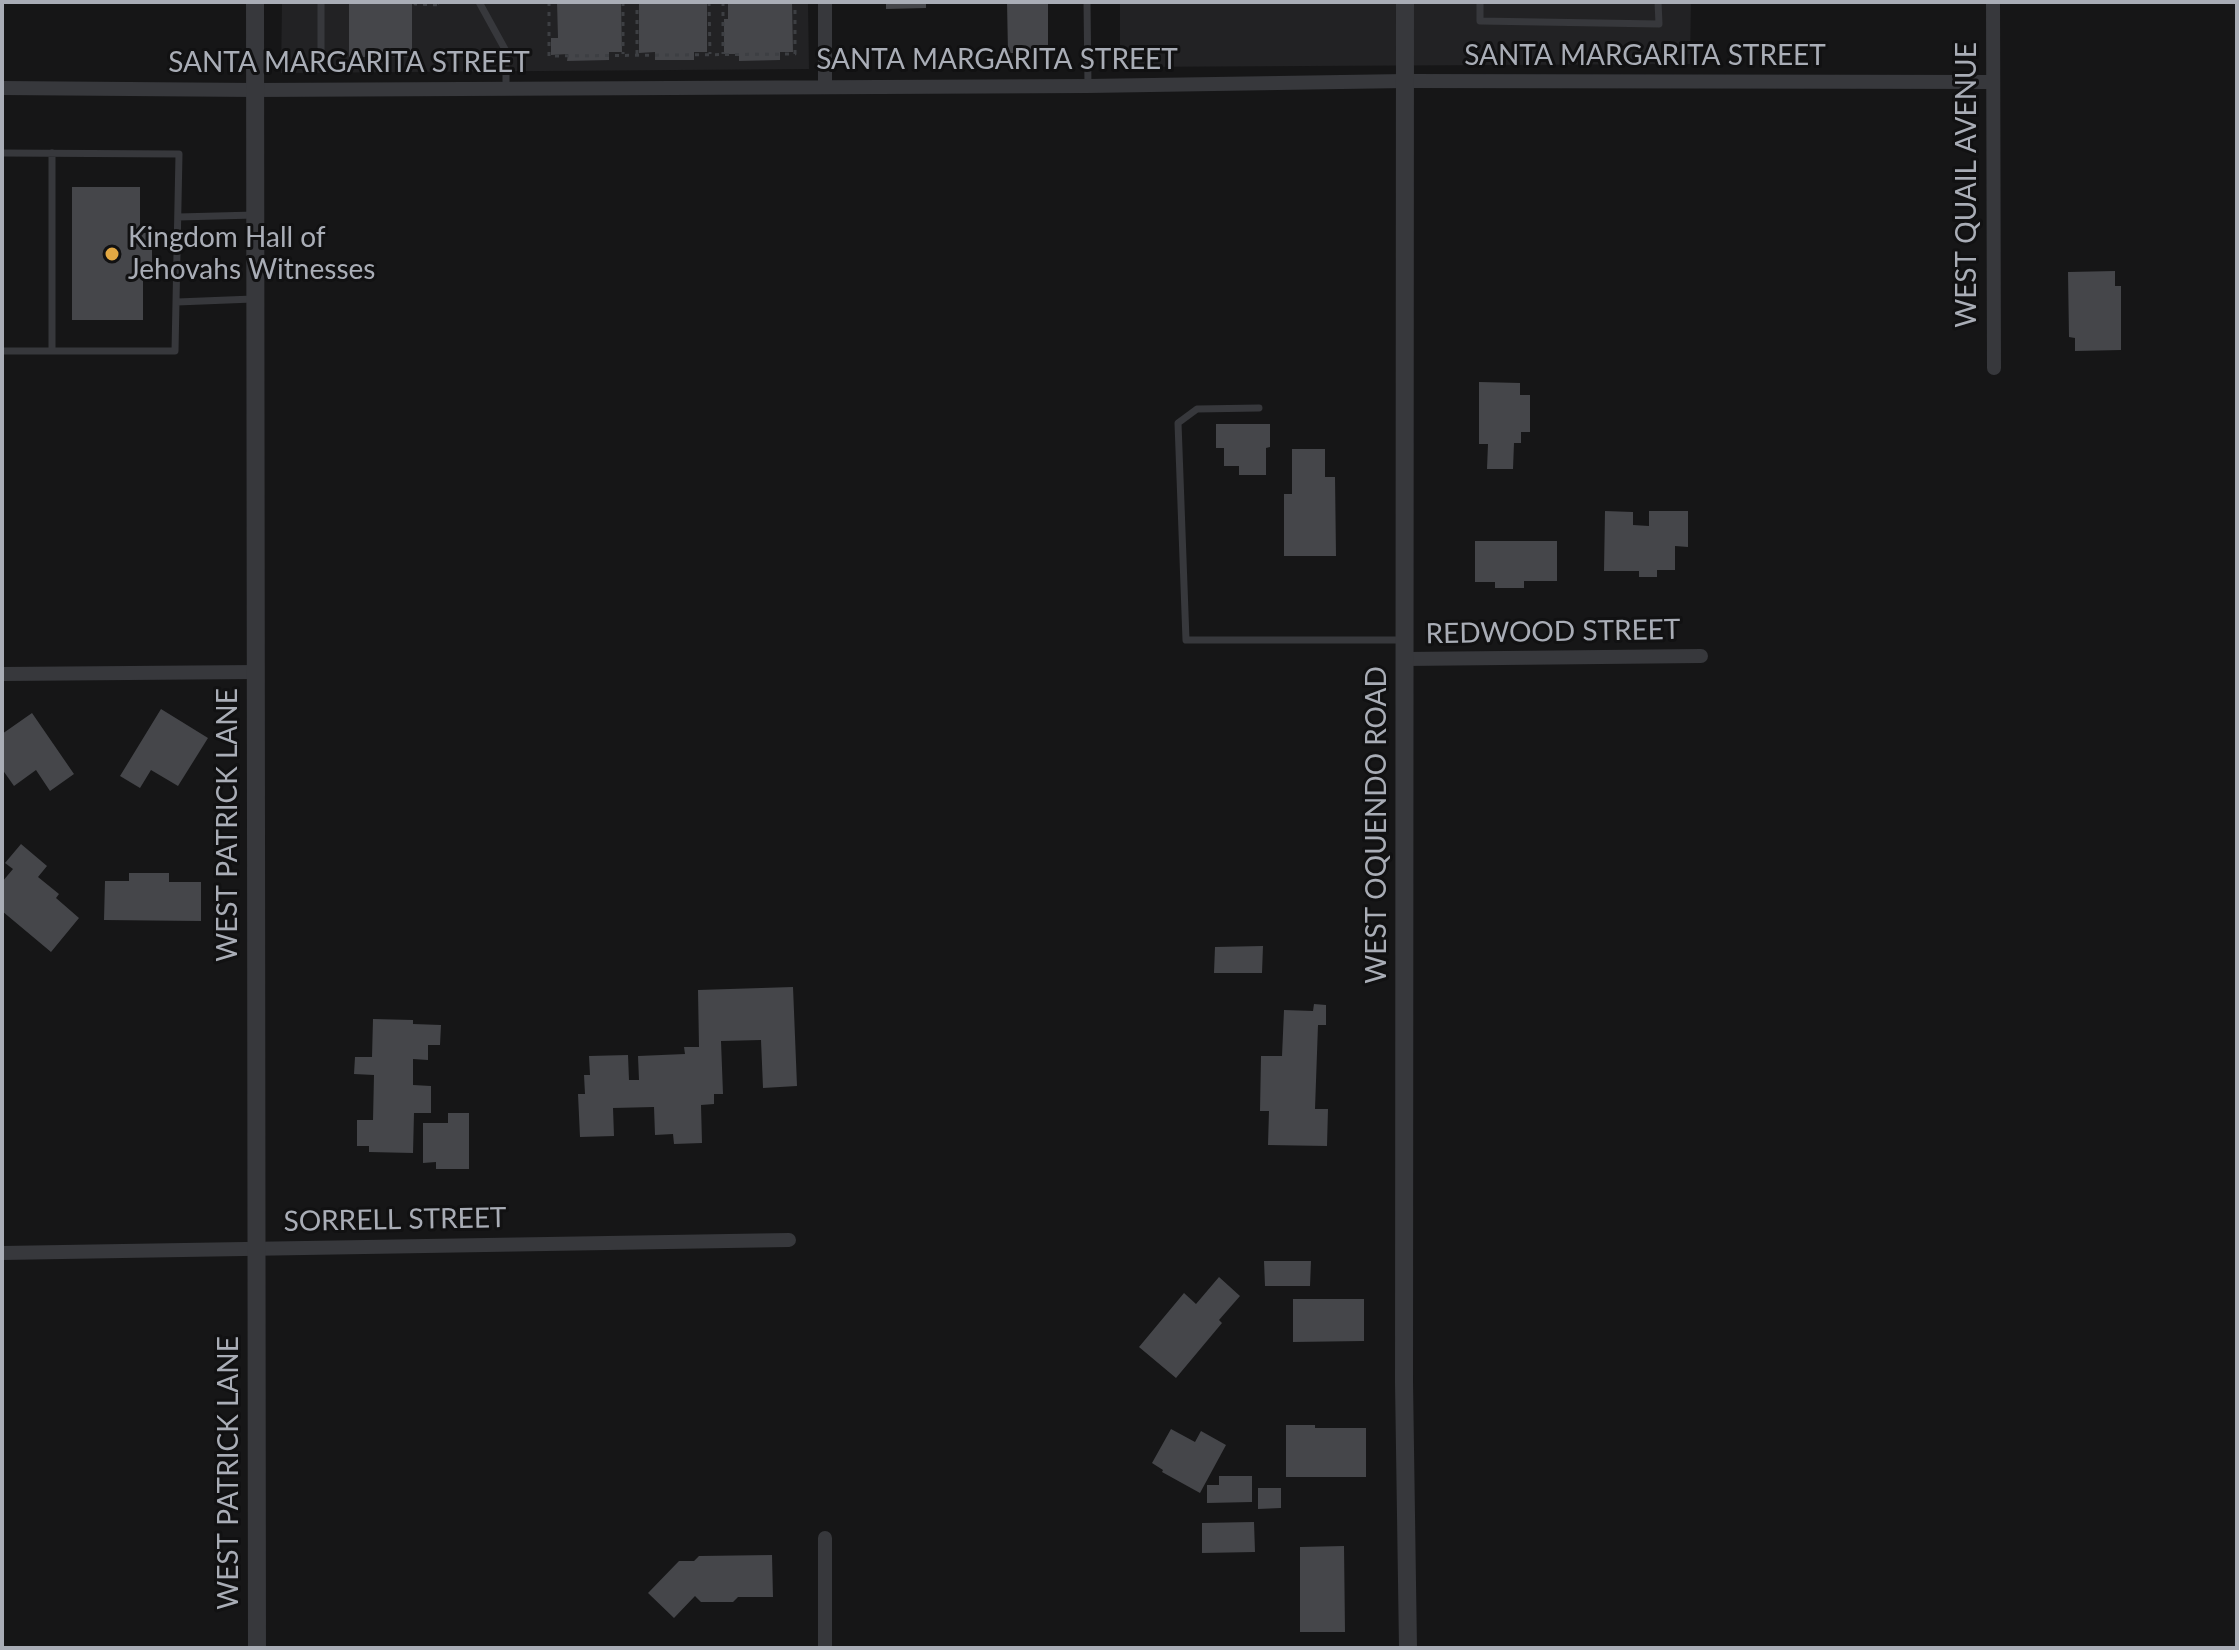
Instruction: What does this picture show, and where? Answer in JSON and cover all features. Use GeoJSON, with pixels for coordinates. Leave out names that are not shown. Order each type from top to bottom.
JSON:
{"type":"FeatureCollection","features":[{"type":"Feature","properties":{"kind":"street","name":"WEST PATRICK LANE"},"geometry":{"type":"LineString","coordinates":[[255,2],[257,1648]]}},
{"type":"Feature","properties":{"kind":"street"},"geometry":{"type":"LineString","coordinates":[[825,2],[825,87]]}},
{"type":"Feature","properties":{"kind":"street","name":"WEST OQUENDO ROAD"},"geometry":{"type":"LineString","coordinates":[[1405,2],[1404,1382],[1408,1648]]}},
{"type":"Feature","properties":{"kind":"street","name":"WEST QUAIL AVENUE"},"geometry":{"type":"LineString","coordinates":[[1993,2],[1994,368]]}},
{"type":"Feature","properties":{"kind":"street","name":"SANTA MARGARITA STREET"},"geometry":{"type":"LineString","coordinates":[[2,88],[255,90],[1088,86],[1405,81],[1992,82]]}},
{"type":"Feature","properties":{"kind":"street","name":"REDWOOD STREET"},"geometry":{"type":"LineString","coordinates":[[1405,659],[1701,656]]}},
{"type":"Feature","properties":{"kind":"street"},"geometry":{"type":"LineString","coordinates":[[2,674],[256,672]]}},
{"type":"Feature","properties":{"kind":"street","name":"SORRELL STREET"},"geometry":{"type":"LineString","coordinates":[[2,1253],[789,1240]]}},
{"type":"Feature","properties":{"kind":"street"},"geometry":{"type":"LineString","coordinates":[[825,1538],[825,1648]]}},
{"type":"Feature","properties":{"kind":"lane"},"geometry":{"type":"LineString","coordinates":[[321,2],[321,59]]}},
{"type":"Feature","properties":{"kind":"lane"},"geometry":{"type":"LineString","coordinates":[[479,2],[506,51],[506,88]]}},
{"type":"Feature","properties":{"kind":"lane"},"geometry":{"type":"LineString","coordinates":[[1087,2],[1088,86]]}},
{"type":"Feature","properties":{"kind":"lane"},"geometry":{"type":"LineString","coordinates":[[1480,2],[1480,21],[1659,24],[1658,2]]}},
{"type":"Feature","properties":{"kind":"lane"},"geometry":{"type":"LineString","coordinates":[[2,153],[179,154],[175,351],[2,351]]}},
{"type":"Feature","properties":{"kind":"lane"},"geometry":{"type":"LineString","coordinates":[[52,153],[52,351]]}},
{"type":"Feature","properties":{"kind":"lane"},"geometry":{"type":"LineString","coordinates":[[178,217],[255,215]]}},
{"type":"Feature","properties":{"kind":"lane"},"geometry":{"type":"LineString","coordinates":[[177,302],[255,299]]}},
{"type":"Feature","properties":{"kind":"lane"},"geometry":{"type":"LineString","coordinates":[[1259,408],[1197,409],[1178,423],[1186,640],[1405,640]]}},
{"type":"Feature","properties":{"kind":"path"},"geometry":{"type":"LineString","coordinates":[[415,2],[441,5],[438,2]]}},
{"type":"Feature","properties":{"kind":"path"},"geometry":{"type":"LineString","coordinates":[[549,2],[549,56],[795,54],[795,2]]}},
{"type":"Feature","properties":{"kind":"path"},"geometry":{"type":"LineString","coordinates":[[623,2],[623,55]]}},
{"type":"Feature","properties":{"kind":"path"},"geometry":{"type":"LineString","coordinates":[[637,2],[637,55]]}},
{"type":"Feature","properties":{"kind":"path"},"geometry":{"type":"LineString","coordinates":[[709,2],[710,55]]}},
{"type":"Feature","properties":{"kind":"path"},"geometry":{"type":"LineString","coordinates":[[723,2],[723,55]]}},
{"type":"Feature","properties":{"kind":"shaded area"},"geometry":{"type":"Polygon","coordinates":[[[282,2],[808,2],[809,69],[281,73],[282,2]]]}},
{"type":"Feature","properties":{"kind":"shaded area"},"geometry":{"type":"Polygon","coordinates":[[[1120,2],[1691,2],[1690,64],[1120,67],[1120,2]]]}},
{"type":"Feature","properties":{"kind":"building"},"geometry":{"type":"Polygon","coordinates":[[[349,2],[412,2],[412,57],[349,57],[349,2]]]}},
{"type":"Feature","properties":{"kind":"building"},"geometry":{"type":"Polygon","coordinates":[[[557,2],[621,2],[622,52],[609,52],[609,60],[567,61],[568,54],[551,55],[551,38],[558,38],[557,2]]]}},
{"type":"Feature","properties":{"kind":"building"},"geometry":{"type":"Polygon","coordinates":[[[639,2],[707,2],[707,52],[694,52],[694,60],[655,60],[655,52],[639,53],[639,2]]]}},
{"type":"Feature","properties":{"kind":"building"},"geometry":{"type":"Polygon","coordinates":[[[728,2],[792,2],[793,52],[780,52],[780,60],[739,61],[739,54],[724,54],[724,19],[728,19],[728,2]]]}},
{"type":"Feature","properties":{"kind":"building"},"geometry":{"type":"Polygon","coordinates":[[[886,2],[926,2],[926,8],[886,9],[886,2]]]}},
{"type":"Feature","properties":{"kind":"building"},"geometry":{"type":"Polygon","coordinates":[[[1007,2],[1048,2],[1048,53],[1008,53],[1007,2]]]}},
{"type":"Feature","properties":{"kind":"building","name":"Kingdom Hall of Jehovahs Witnesses"},"geometry":{"type":"Polygon","coordinates":[[[72,187],[140,187],[140,233],[152,233],[152,275],[143,275],[143,320],[72,320],[72,187]]]}},
{"type":"Feature","properties":{"kind":"building"},"geometry":{"type":"Polygon","coordinates":[[[2115,271],[2115,286],[2121,286],[2121,350],[2075,351],[2075,338],[2069,337],[2068,272],[2115,271]]]}},
{"type":"Feature","properties":{"kind":"building"},"geometry":{"type":"Polygon","coordinates":[[[1479,382],[1520,383],[1520,395],[1530,395],[1530,432],[1521,432],[1521,443],[1514,443],[1513,469],[1487,469],[1488,444],[1479,444],[1479,382]]]}},
{"type":"Feature","properties":{"kind":"building"},"geometry":{"type":"Polygon","coordinates":[[[1216,424],[1270,424],[1266,475],[1239,475],[1239,466],[1224,466],[1224,448],[1216,448],[1216,424]]]}},
{"type":"Feature","properties":{"kind":"building"},"geometry":{"type":"Polygon","coordinates":[[[1292,449],[1325,449],[1325,477],[1335,477],[1336,556],[1284,556],[1284,494],[1292,494],[1292,449]]]}},
{"type":"Feature","properties":{"kind":"building"},"geometry":{"type":"Polygon","coordinates":[[[1605,511],[1633,512],[1633,525],[1649,526],[1649,511],[1688,511],[1688,547],[1675,546],[1675,570],[1657,570],[1657,577],[1639,577],[1639,571],[1604,571],[1605,511]]]}},
{"type":"Feature","properties":{"kind":"building"},"geometry":{"type":"Polygon","coordinates":[[[1475,541],[1557,541],[1557,581],[1524,581],[1524,588],[1495,588],[1495,582],[1475,582],[1475,541]]]}},
{"type":"Feature","properties":{"kind":"building"},"geometry":{"type":"Polygon","coordinates":[[[161,709],[208,738],[178,786],[151,770],[140,788],[120,776],[161,709]]]}},
{"type":"Feature","properties":{"kind":"building"},"geometry":{"type":"Polygon","coordinates":[[[32,713],[74,774],[50,791],[36,770],[14,786],[2,769],[2,734],[32,713]]]}},
{"type":"Feature","properties":{"kind":"building"},"geometry":{"type":"Polygon","coordinates":[[[21,844],[47,866],[38,877],[59,894],[56,898],[79,918],[51,952],[2,911],[2,882],[13,869],[5,863],[21,844]]]}},
{"type":"Feature","properties":{"kind":"building"},"geometry":{"type":"Polygon","coordinates":[[[129,873],[169,873],[169,882],[201,882],[201,921],[104,920],[105,881],[129,881],[129,873]]]}},
{"type":"Feature","properties":{"kind":"building"},"geometry":{"type":"Polygon","coordinates":[[[1263,946],[1262,973],[1214,973],[1215,947],[1263,946]]]}},
{"type":"Feature","properties":{"kind":"building"},"geometry":{"type":"Polygon","coordinates":[[[793,987],[797,1086],[763,1088],[761,1040],[721,1041],[723,1094],[714,1094],[714,1104],[701,1105],[702,1143],[674,1144],[673,1134],[655,1135],[654,1107],[613,1108],[614,1136],[580,1137],[578,1094],[585,1094],[584,1075],[590,1075],[589,1056],[628,1055],[629,1080],[639,1080],[638,1056],[685,1054],[684,1047],[699,1047],[698,990],[793,987]]]}},
{"type":"Feature","properties":{"kind":"building"},"geometry":{"type":"Polygon","coordinates":[[[1314,1004],[1326,1005],[1326,1025],[1318,1025],[1315,1109],[1328,1109],[1327,1146],[1268,1145],[1269,1111],[1260,1111],[1261,1056],[1282,1056],[1284,1010],[1313,1011],[1314,1004]]]}},
{"type":"Feature","properties":{"kind":"building"},"geometry":{"type":"Polygon","coordinates":[[[373,1019],[413,1020],[413,1024],[441,1025],[440,1045],[428,1045],[428,1060],[413,1059],[413,1085],[431,1086],[431,1113],[414,1113],[413,1153],[369,1152],[369,1146],[357,1146],[357,1120],[373,1120],[374,1075],[354,1074],[355,1057],[372,1057],[373,1019]]]}},
{"type":"Feature","properties":{"kind":"building"},"geometry":{"type":"Polygon","coordinates":[[[448,1113],[469,1113],[469,1169],[436,1169],[436,1162],[423,1163],[423,1123],[448,1123],[448,1113]]]}},
{"type":"Feature","properties":{"kind":"building"},"geometry":{"type":"Polygon","coordinates":[[[1264,1261],[1311,1261],[1310,1286],[1265,1286],[1264,1261]]]}},
{"type":"Feature","properties":{"kind":"building"},"geometry":{"type":"Polygon","coordinates":[[[1219,1277],[1240,1296],[1219,1320],[1222,1323],[1176,1378],[1139,1347],[1184,1293],[1196,1304],[1219,1277]]]}},
{"type":"Feature","properties":{"kind":"building"},"geometry":{"type":"Polygon","coordinates":[[[1293,1299],[1364,1299],[1364,1341],[1293,1342],[1293,1299]]]}},
{"type":"Feature","properties":{"kind":"building"},"geometry":{"type":"Polygon","coordinates":[[[1286,1425],[1366,1428],[1366,1477],[1286,1477],[1286,1425]]]}},
{"type":"Feature","properties":{"kind":"building"},"geometry":{"type":"Polygon","coordinates":[[[1171,1429],[1195,1442],[1201,1431],[1226,1445],[1200,1493],[1152,1463],[1171,1429]]]}},
{"type":"Feature","properties":{"kind":"building"},"geometry":{"type":"Polygon","coordinates":[[[1219,1476],[1252,1476],[1252,1502],[1207,1503],[1207,1485],[1219,1485],[1219,1476]]]}},
{"type":"Feature","properties":{"kind":"building"},"geometry":{"type":"Polygon","coordinates":[[[1258,1488],[1281,1488],[1281,1508],[1258,1509],[1258,1488]]]}},
{"type":"Feature","properties":{"kind":"building"},"geometry":{"type":"Polygon","coordinates":[[[1254,1522],[1255,1552],[1202,1553],[1202,1523],[1254,1522]]]}},
{"type":"Feature","properties":{"kind":"building"},"geometry":{"type":"Polygon","coordinates":[[[1344,1546],[1345,1632],[1300,1632],[1300,1547],[1344,1546]]]}},
{"type":"Feature","properties":{"kind":"building"},"geometry":{"type":"Polygon","coordinates":[[[772,1555],[773,1597],[738,1597],[733,1602],[701,1602],[695,1596],[674,1618],[648,1593],[679,1561],[694,1561],[699,1556],[772,1555]]]}},
{"type":"Feature","properties":{"kind":"place","name":"Kingdom Hall of Jehovahs Witnesses"},"geometry":{"type":"Point","coordinates":[112,254]}}]}
